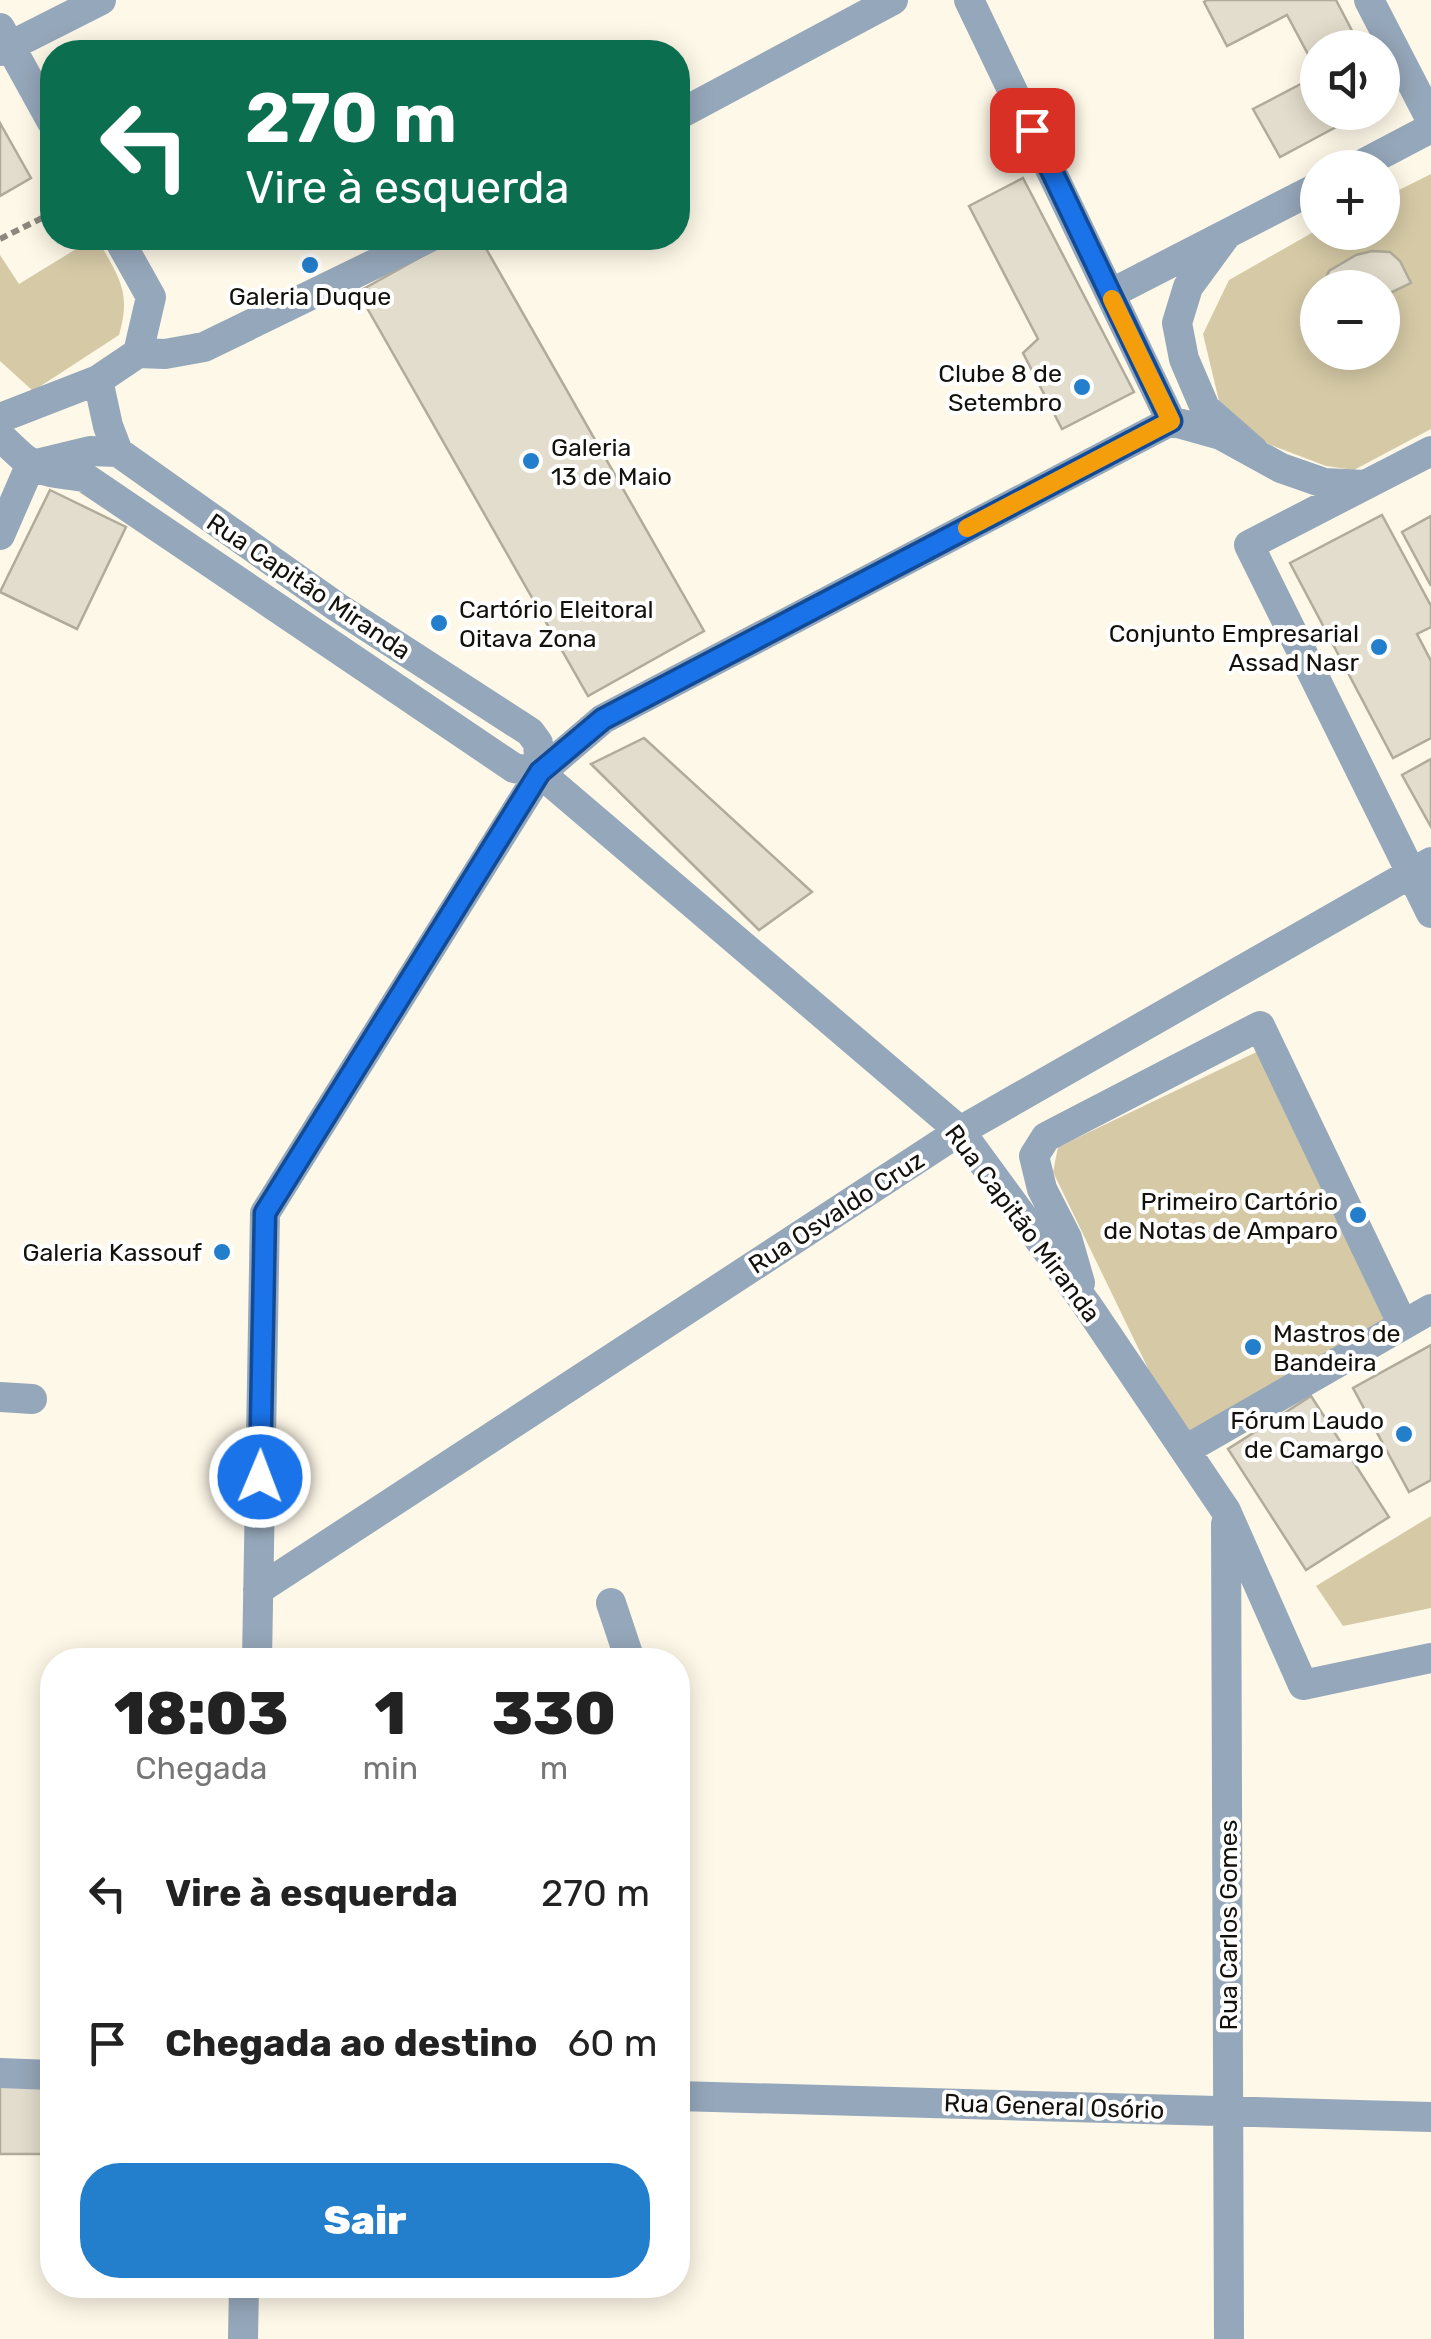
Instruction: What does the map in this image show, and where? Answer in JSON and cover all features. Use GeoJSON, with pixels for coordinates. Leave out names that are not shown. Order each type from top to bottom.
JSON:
{"type":"FeatureCollection","features":[{"type":"Feature","properties":{"kind":"street"},"geometry":{"type":"LineString","coordinates":[[40,102],[4,42],[100,0]]}},
{"type":"Feature","properties":{"kind":"street"},"geometry":{"type":"LineString","coordinates":[[690,109],[893,0]]}},
{"type":"Feature","properties":{"kind":"street"},"geometry":{"type":"LineString","coordinates":[[968,0],[1171,421]]}},
{"type":"Feature","properties":{"kind":"street"},"geometry":{"type":"LineString","coordinates":[[1369,0],[1431,120]]}},
{"type":"Feature","properties":{"kind":"street"},"geometry":{"type":"LineString","coordinates":[[1389,150],[1431,128]]}},
{"type":"Feature","properties":{"kind":"street"},"geometry":{"type":"LineString","coordinates":[[1110,294],[1300,196]]}},
{"type":"Feature","properties":{"kind":"street"},"geometry":{"type":"LineString","coordinates":[[1226,234],[1188,287],[1177,323],[1184,359],[1205,408],[1254,451]]}},
{"type":"Feature","properties":{"kind":"street"},"geometry":{"type":"LineString","coordinates":[[125,250],[152,297],[138,352]]}},
{"type":"Feature","properties":{"kind":"street"},"geometry":{"type":"LineString","coordinates":[[0,418],[98,380],[138,352],[165,354],[204,347],[403,250]]}},
{"type":"Feature","properties":{"kind":"street"},"geometry":{"type":"LineString","coordinates":[[30,466],[90,452],[118,452],[98,380]]}},
{"type":"Feature","properties":{"kind":"street"},"geometry":{"type":"LineString","coordinates":[[257,1648],[265,1213],[540,772],[603,719],[1171,421],[1221,435],[1280,468],[1324,483],[1366,485]]}},
{"type":"Feature","properties":{"kind":"street"},"geometry":{"type":"LineString","coordinates":[[0,436],[30,466]]}},
{"type":"Feature","properties":{"kind":"street"},"geometry":{"type":"LineString","coordinates":[[1431,451],[1249,546],[1421,868],[1431,913]]}},
{"type":"Feature","properties":{"kind":"street","name":"Rua Capitão Miranda"},"geometry":{"type":"LineString","coordinates":[[118,452],[336,607],[530,732],[538,743],[540,772]]}},
{"type":"Feature","properties":{"kind":"street"},"geometry":{"type":"LineString","coordinates":[[0,535],[30,466]]}},
{"type":"Feature","properties":{"kind":"street","name":"Rua Capitão Miranda"},"geometry":{"type":"LineString","coordinates":[[30,466],[84,478],[514,768],[540,772],[960,1131],[1087,1305],[1226,1510],[1303,1685],[1431,1658]]}},
{"type":"Feature","properties":{"kind":"street","name":"Rua Osvaldo Cruz"},"geometry":{"type":"LineString","coordinates":[[258,1590],[960,1131],[1421,868]]}},
{"type":"Feature","properties":{"kind":"street"},"geometry":{"type":"LineString","coordinates":[[1087,1305],[1068,1238],[1042,1190],[1034,1156],[1046,1137],[1260,1026],[1403,1326]]}},
{"type":"Feature","properties":{"kind":"street"},"geometry":{"type":"LineString","coordinates":[[1187,1449],[1431,1309]]}},
{"type":"Feature","properties":{"kind":"street"},"geometry":{"type":"LineString","coordinates":[[0,1397],[32,1400]]}},
{"type":"Feature","properties":{"kind":"street","name":"Rua Carlos Gomes"},"geometry":{"type":"LineString","coordinates":[[1226,1510],[1230,2339]]}},
{"type":"Feature","properties":{"kind":"street"},"geometry":{"type":"LineString","coordinates":[[611,1604],[626,1648]]}},
{"type":"Feature","properties":{"kind":"street"},"geometry":{"type":"LineString","coordinates":[[0,2073],[40,2074]]}},
{"type":"Feature","properties":{"kind":"street","name":"Rua General Osório"},"geometry":{"type":"LineString","coordinates":[[690,2096],[1431,2117]]}},
{"type":"Feature","properties":{"kind":"street"},"geometry":{"type":"LineString","coordinates":[[242,2339],[244,2298]]}},
{"type":"Feature","properties":{"kind":"path"},"geometry":{"type":"LineString","coordinates":[[0,238],[40,219]]}},
{"type":"Feature","properties":{"kind":"shaded area"},"geometry":{"type":"Polygon","coordinates":[[[1431,174],[1431,429],[1354,470],[1326,466],[1268,444],[1219,401],[1203,334],[1229,280],[1300,240],[1300,250],[1400,250],[1400,190],[1431,174]]]}},
{"type":"Feature","properties":{"kind":"shaded area"},"geometry":{"type":"Polygon","coordinates":[[[74,250],[104,250],[123,295],[119,335],[33,391],[0,361],[0,255],[19,284],[74,250]]]}},
{"type":"Feature","properties":{"kind":"shaded area"},"geometry":{"type":"Polygon","coordinates":[[[1269,1046],[1403,1325],[1187,1449],[1053,1172],[1058,1147],[1269,1046]]]}},
{"type":"Feature","properties":{"kind":"shaded area"},"geometry":{"type":"Polygon","coordinates":[[[1431,1516],[1431,1608],[1343,1626],[1316,1586],[1431,1516]]]}},
{"type":"Feature","properties":{"kind":"building"},"geometry":{"type":"Polygon","coordinates":[[[1336,0],[1352,30],[1300,30],[1300,39],[1287,15],[1227,46],[1204,2],[1336,0]]]}},
{"type":"Feature","properties":{"kind":"building"},"geometry":{"type":"Polygon","coordinates":[[[1300,84],[1300,130],[1330,130],[1280,157],[1253,109],[1300,84]]]}},
{"type":"Feature","properties":{"kind":"building"},"geometry":{"type":"Polygon","coordinates":[[[0,123],[31,178],[0,196],[0,123]]]}},
{"type":"Feature","properties":{"kind":"building"},"geometry":{"type":"Polygon","coordinates":[[[1023,178],[1134,392],[1062,429],[1023,353],[1038,339],[969,206],[1023,178]]]}},
{"type":"Feature","properties":{"kind":"building","name":"Galeria 13 de Maio"},"geometry":{"type":"Polygon","coordinates":[[[433,250],[487,250],[704,631],[588,696],[358,292],[433,250]]]}},
{"type":"Feature","properties":{"kind":"building"},"geometry":{"type":"Polygon","coordinates":[[[1390,252],[1400,261],[1411,283],[1400,288],[1400,270],[1331,270],[1356,255],[1390,252]]]}},
{"type":"Feature","properties":{"kind":"building"},"geometry":{"type":"Polygon","coordinates":[[[50,490],[126,527],[77,629],[0,592],[50,490]]]}},
{"type":"Feature","properties":{"kind":"building","name":"Conjunto Empresarial Assad Nasr"},"geometry":{"type":"Polygon","coordinates":[[[1382,515],[1431,606],[1431,627],[1417,634],[1431,661],[1431,738],[1393,758],[1290,563],[1382,515]]]}},
{"type":"Feature","properties":{"kind":"building"},"geometry":{"type":"Polygon","coordinates":[[[1431,516],[1431,586],[1402,532],[1431,516]]]}},
{"type":"Feature","properties":{"kind":"building"},"geometry":{"type":"Polygon","coordinates":[[[644,738],[812,892],[759,930],[591,764],[644,738]]]}},
{"type":"Feature","properties":{"kind":"building"},"geometry":{"type":"Polygon","coordinates":[[[1431,759],[1431,827],[1402,775],[1431,759]]]}},
{"type":"Feature","properties":{"kind":"building","name":"Fórum Laudo de Camargo"},"geometry":{"type":"Polygon","coordinates":[[[1431,1345],[1431,1480],[1409,1492],[1353,1388],[1431,1345]]]}},
{"type":"Feature","properties":{"kind":"building"},"geometry":{"type":"Polygon","coordinates":[[[1311,1396],[1389,1517],[1306,1570],[1228,1449],[1311,1396]]]}},
{"type":"Feature","properties":{"kind":"building"},"geometry":{"type":"Polygon","coordinates":[[[0,2086],[40,2087],[40,2154],[0,2154],[0,2086]]]}},
{"type":"Feature","properties":{"kind":"slow traffic"},"geometry":{"type":"LineString","coordinates":[[967,528],[1171,421],[1112,299]]}},
{"type":"Feature","properties":{"kind":"place","name":"Galeria Duque"},"geometry":{"type":"Point","coordinates":[310,265]}},
{"type":"Feature","properties":{"kind":"place","name":"Clube 8 de Setembro"},"geometry":{"type":"Point","coordinates":[1082,387]}},
{"type":"Feature","properties":{"kind":"place","name":"Galeria 13 de Maio"},"geometry":{"type":"Point","coordinates":[531,461]}},
{"type":"Feature","properties":{"kind":"place","name":"Cartório Eleitoral Oitava Zona"},"geometry":{"type":"Point","coordinates":[439,623]}},
{"type":"Feature","properties":{"kind":"place","name":"Conjunto Empresarial Assad Nasr"},"geometry":{"type":"Point","coordinates":[1379,647]}},
{"type":"Feature","properties":{"kind":"place","name":"Primeiro Cartório de Notas de Amparo"},"geometry":{"type":"Point","coordinates":[1358,1215]}},
{"type":"Feature","properties":{"kind":"place","name":"Galeria Kassouf"},"geometry":{"type":"Point","coordinates":[222,1252]}},
{"type":"Feature","properties":{"kind":"place","name":"Mastros de Bandeira"},"geometry":{"type":"Point","coordinates":[1253,1347]}},
{"type":"Feature","properties":{"kind":"place","name":"Fórum Laudo de Camargo"},"geometry":{"type":"Point","coordinates":[1404,1434]}},
{"type":"Feature","properties":{"kind":"route"},"geometry":{"type":"LineString","coordinates":[[260,1477],[265,1213],[540,772],[603,719],[1171,421],[1032,130]]}}]}
